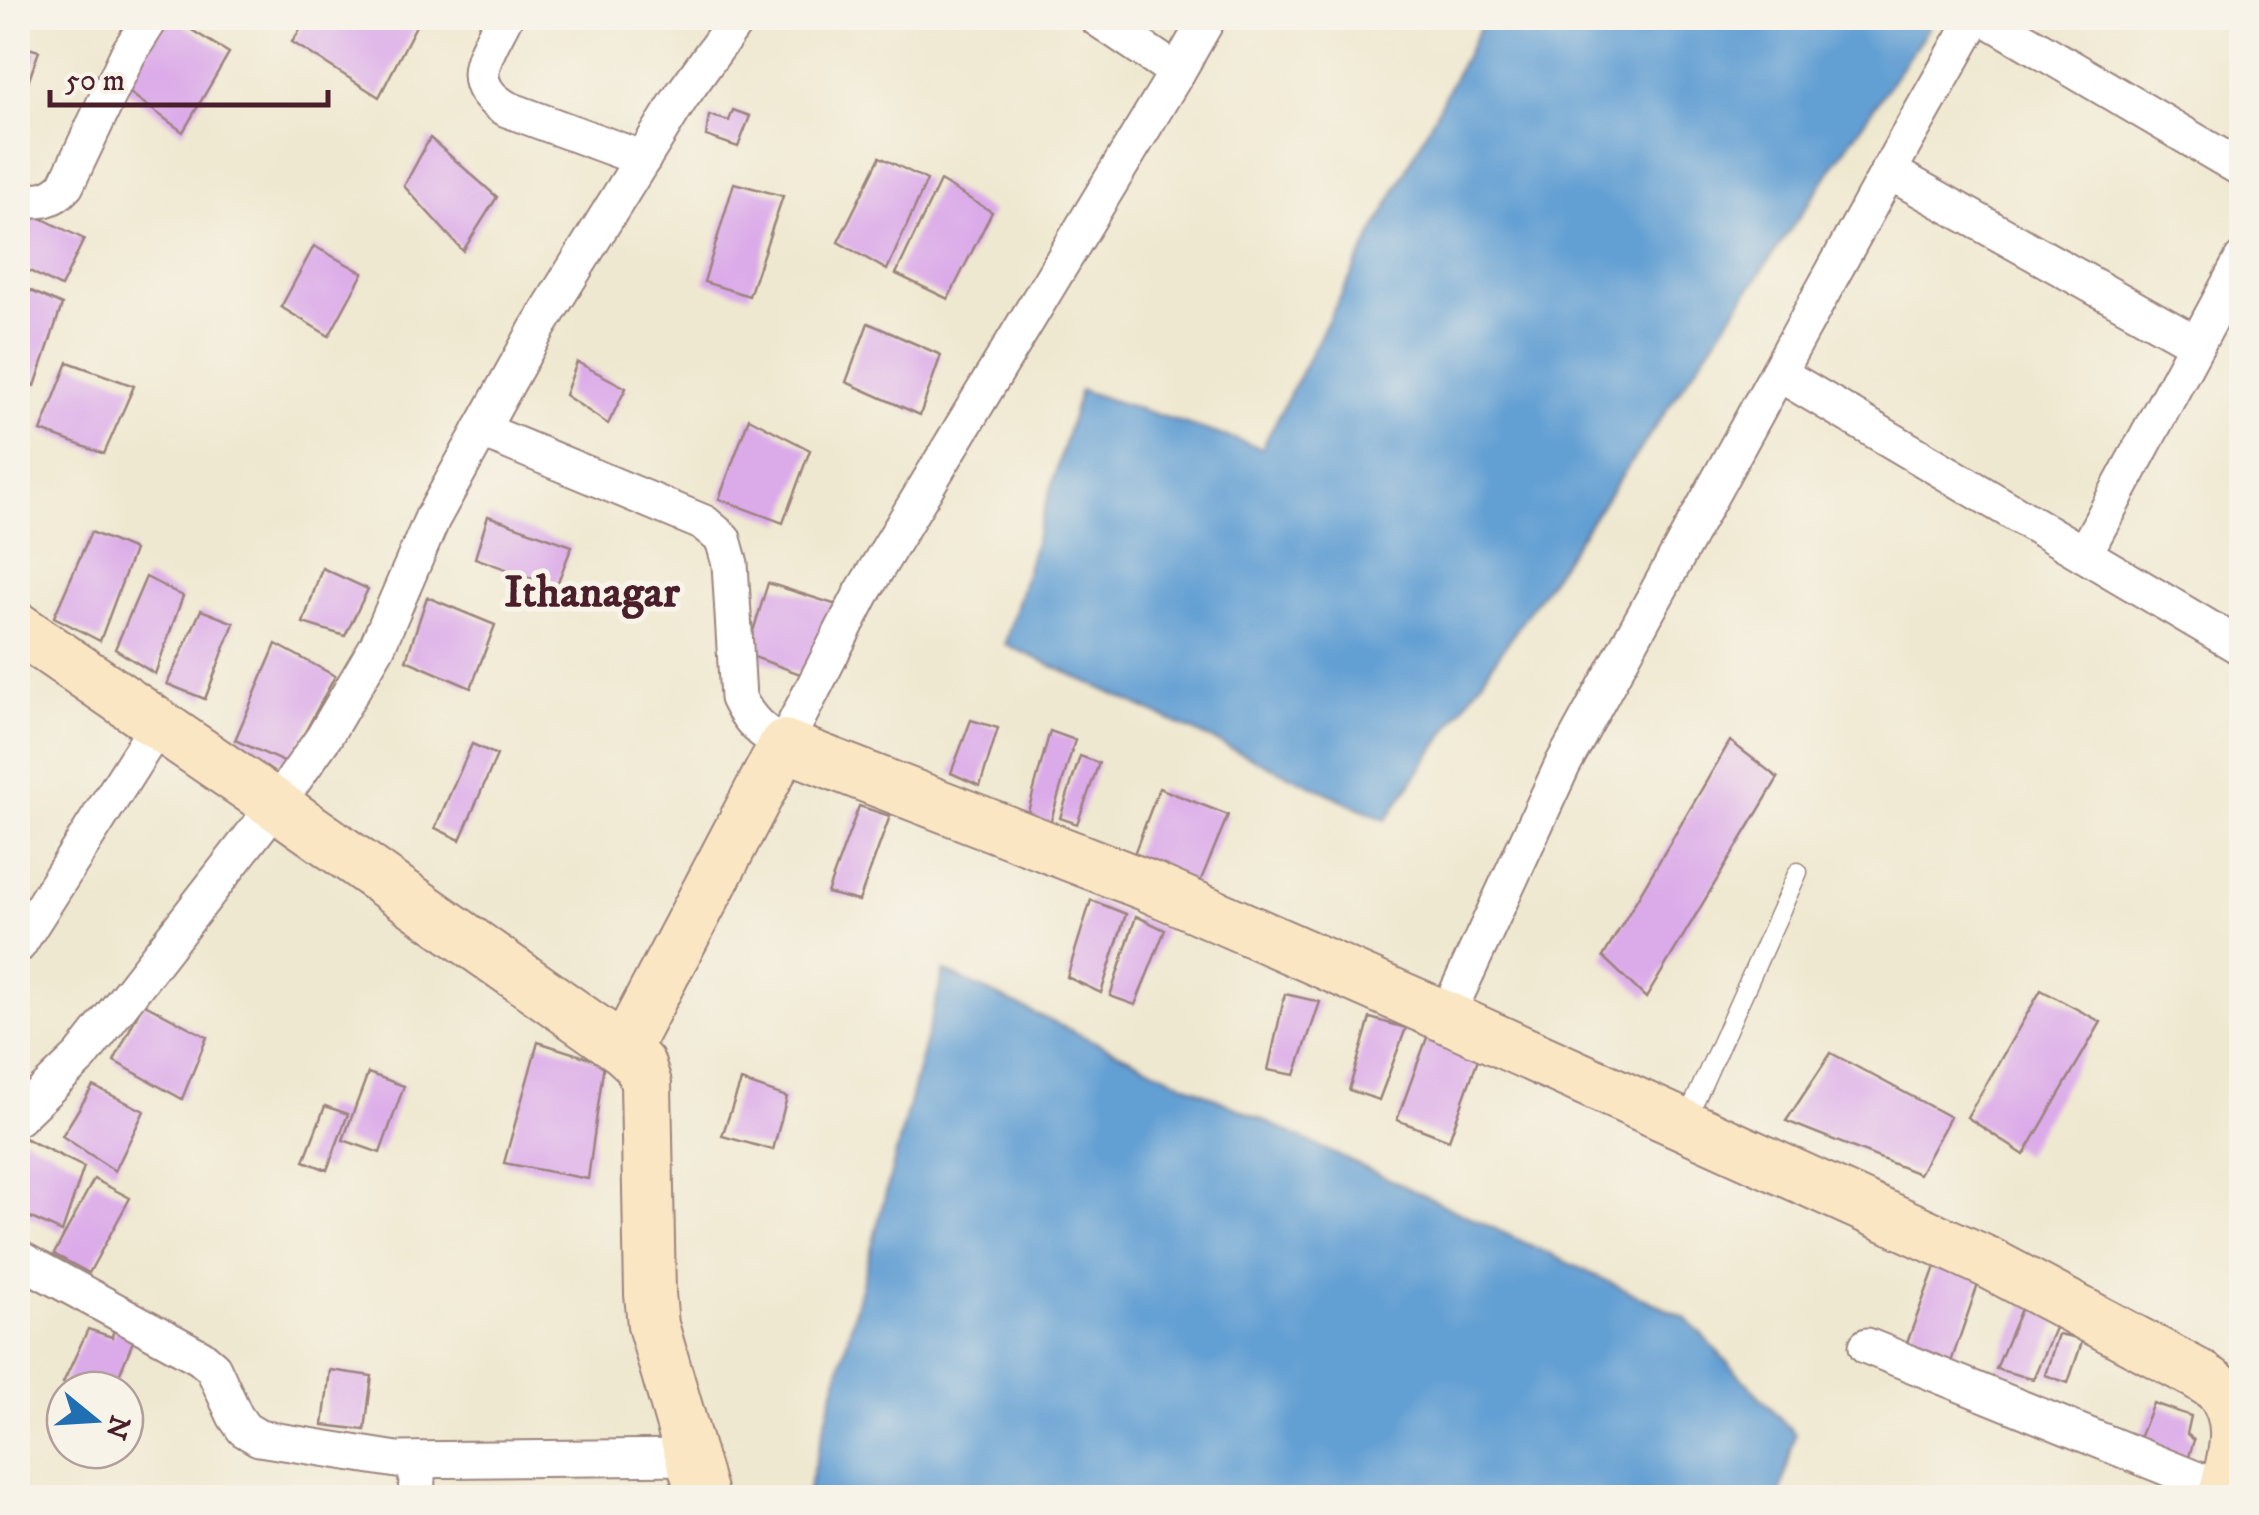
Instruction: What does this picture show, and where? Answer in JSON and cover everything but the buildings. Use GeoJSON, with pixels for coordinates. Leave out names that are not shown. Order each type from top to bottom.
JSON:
{"type":"FeatureCollection","features":[{"type":"Feature","properties":{"kind":"street"},"geometry":{"type":"LineString","coordinates":[[18,200],[56,196],[66,185],[128,54],[151,18]]}},
{"type":"Feature","properties":{"kind":"street"},"geometry":{"type":"LineString","coordinates":[[504,18],[480,69],[483,88],[494,101],[643,159]]}},
{"type":"Feature","properties":{"kind":"street"},"geometry":{"type":"LineString","coordinates":[[18,1117],[81,1056],[276,805],[324,737],[377,647],[432,519],[537,329],[682,97],[738,18]]}},
{"type":"Feature","properties":{"kind":"street"},"geometry":{"type":"LineString","coordinates":[[1097,18],[1177,72]]}},
{"type":"Feature","properties":{"kind":"street"},"geometry":{"type":"LineString","coordinates":[[624,1050],[862,594],[1208,18]]}},
{"type":"Feature","properties":{"kind":"street"},"geometry":{"type":"LineString","coordinates":[[1446,1017],[1563,764],[1975,18]]}},
{"type":"Feature","properties":{"kind":"street"},"geometry":{"type":"LineString","coordinates":[[1986,18],[2242,169]]}},
{"type":"Feature","properties":{"kind":"street"},"geometry":{"type":"LineString","coordinates":[[1888,171],[2197,344]]}},
{"type":"Feature","properties":{"kind":"street"},"geometry":{"type":"LineString","coordinates":[[2084,554],[2242,260]]}},
{"type":"Feature","properties":{"kind":"street"},"geometry":{"type":"LineString","coordinates":[[1778,373],[2239,646]]}},
{"type":"Feature","properties":{"kind":"street"},"geometry":{"type":"LineString","coordinates":[[482,430],[704,523],[723,540],[730,564],[738,698],[747,716],[762,732],[784,745],[1148,886],[1987,1262],[2199,1374],[2219,1389],[2235,1418],[2236,1448],[2224,1494],[1867,1346]]}},
{"type":"Feature","properties":{"kind":"street"},"geometry":{"type":"LineString","coordinates":[[18,628],[276,805],[640,1065],[646,1084],[653,1325],[697,1477],[397,1460],[259,1438],[244,1429],[213,1368],[200,1357],[18,1258]]}},
{"type":"Feature","properties":{"kind":"street"},"geometry":{"type":"LineString","coordinates":[[18,945],[158,725]]}},
{"type":"Feature","properties":{"kind":"street"},"geometry":{"type":"LineString","coordinates":[[416,1498],[418,1460]]}},
{"type":"Feature","properties":{"kind":"lane"},"geometry":{"type":"LineString","coordinates":[[1684,1125],[1798,872]]}},
{"type":"Feature","properties":{"kind":"water"},"geometry":{"type":"Polygon","coordinates":[[[1485,18],[1935,18],[1386,820],[1005,644],[1080,390],[1262,448],[1485,18]]]}},
{"type":"Feature","properties":{"kind":"water"},"geometry":{"type":"Polygon","coordinates":[[[944,971],[1686,1318],[1795,1434],[1780,1497],[806,1497],[944,971]]]}},
{"type":"Feature","properties":{"kind":"district","name":"Ithanagar"},"geometry":{"type":"Point","coordinates":[592,590]}}]}
